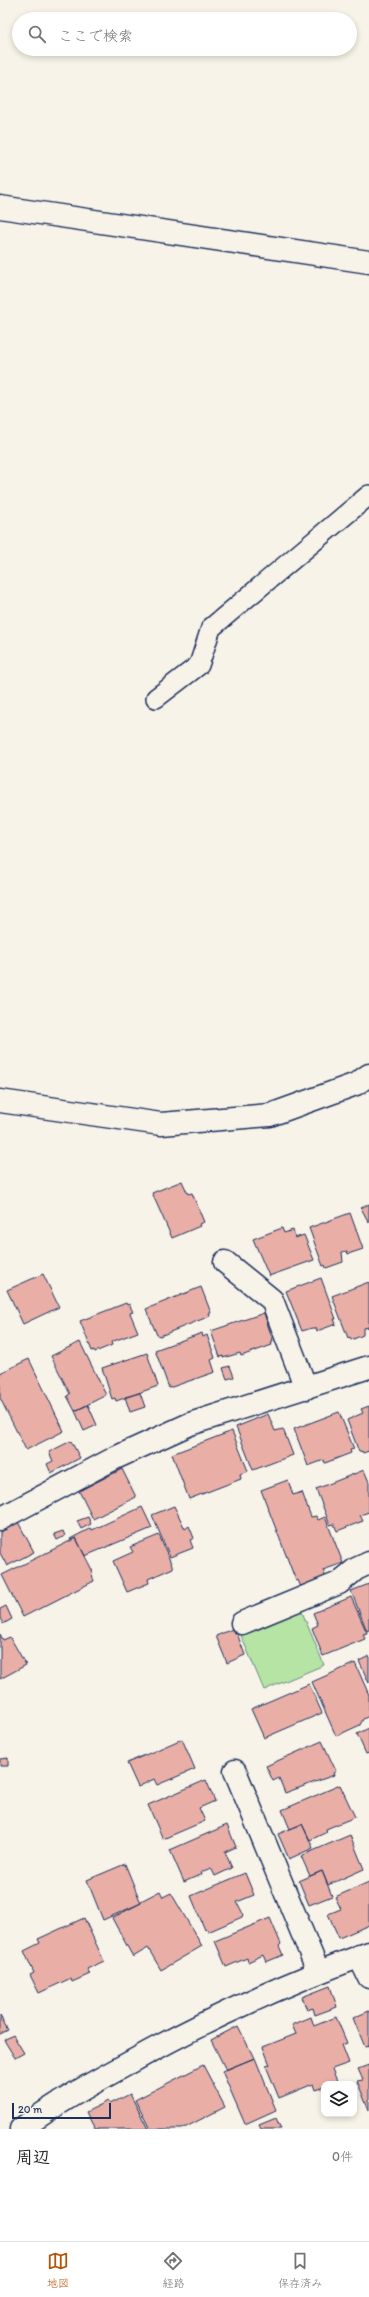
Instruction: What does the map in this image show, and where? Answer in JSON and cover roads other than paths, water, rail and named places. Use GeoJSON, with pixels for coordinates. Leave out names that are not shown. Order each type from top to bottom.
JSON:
{"type":"FeatureCollection","features":[{"type":"Feature","properties":{"kind":"street"},"geometry":{"type":"LineString","coordinates":[[0,207],[369,262]]}},
{"type":"Feature","properties":{"kind":"street"},"geometry":{"type":"LineString","coordinates":[[0,1101],[161,1124],[270,1114],[356,1084],[369,1075]]}},
{"type":"Feature","properties":{"kind":"street"},"geometry":{"type":"LineString","coordinates":[[225,1262],[272,1300],[306,1388]]}},
{"type":"Feature","properties":{"kind":"street"},"geometry":{"type":"LineString","coordinates":[[0,1519],[115,1458],[190,1424],[369,1367]]}},
{"type":"Feature","properties":{"kind":"street"},"geometry":{"type":"LineString","coordinates":[[242,1623],[339,1582],[356,1569],[369,1563]]}},
{"type":"Feature","properties":{"kind":"street"},"geometry":{"type":"LineString","coordinates":[[235,1772],[318,1971]]}},
{"type":"Feature","properties":{"kind":"street"},"geometry":{"type":"LineString","coordinates":[[21,2129],[52,2106],[178,2035],[318,1971],[364,1954],[369,1977]]}},
{"type":"Feature","properties":{"kind":"lane"},"geometry":{"type":"LineString","coordinates":[[156,698],[199,665],[211,628],[369,495]]}}]}
